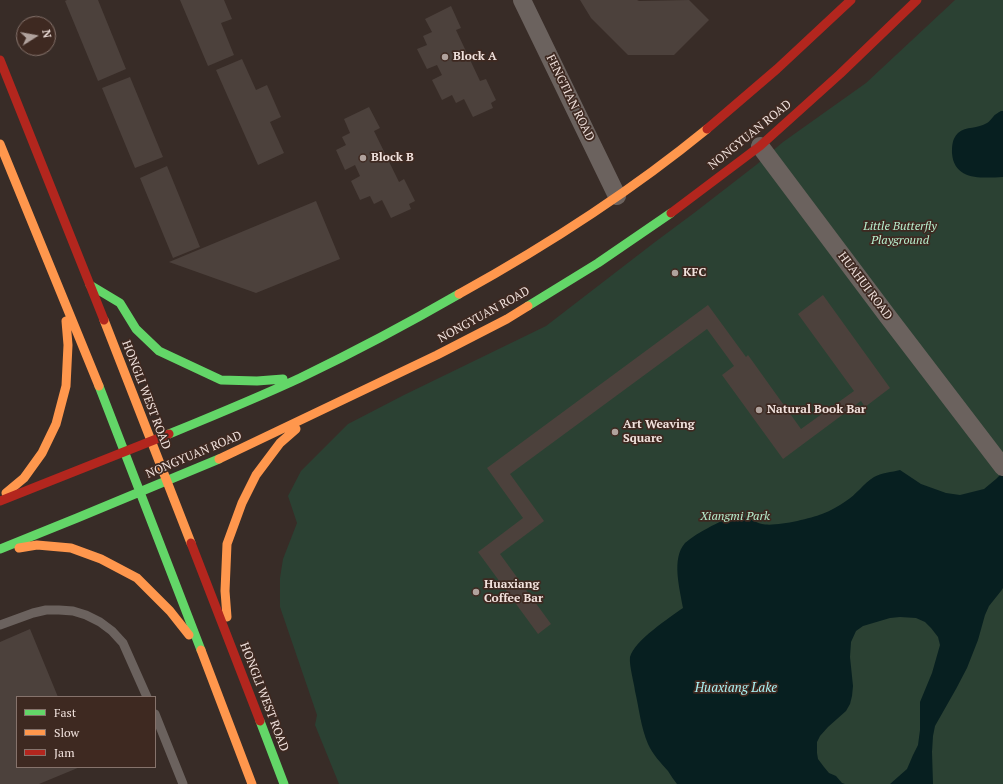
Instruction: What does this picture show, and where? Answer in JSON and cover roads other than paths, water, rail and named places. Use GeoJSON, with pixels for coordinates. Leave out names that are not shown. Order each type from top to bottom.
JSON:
{"type":"FeatureCollection","features":[{"type":"Feature","properties":{"kind":"main road"},"geometry":{"type":"LineString","coordinates":[[0,499],[208,418],[300,377],[385,334],[480,283],[576,224],[645,177],[682,149],[740,102],[806,44],[851,0]]}},
{"type":"Feature","properties":{"kind":"main road","name":"NONGYUAN ROAD"},"geometry":{"type":"LineString","coordinates":[[0,550],[232,453],[437,355],[507,319],[598,263],[676,210],[760,146],[840,74],[917,0]]}},
{"type":"Feature","properties":{"kind":"main road","name":"HONGLI WEST ROAD"},"geometry":{"type":"LineString","coordinates":[[0,60],[167,480],[226,642],[284,784]]}},
{"type":"Feature","properties":{"kind":"main road"},"geometry":{"type":"LineString","coordinates":[[0,144],[206,650],[252,784]]}},
{"type":"Feature","properties":{"kind":"main road"},"geometry":{"type":"LineString","coordinates":[[90,285],[120,303],[136,329],[160,351],[221,380],[257,381],[300,377]]}},
{"type":"Feature","properties":{"kind":"main road"},"geometry":{"type":"LineString","coordinates":[[0,499],[24,478],[42,453],[56,424],[66,386],[68,344],[64,300]]}},
{"type":"Feature","properties":{"kind":"main road"},"geometry":{"type":"LineString","coordinates":[[226,642],[225,591],[228,544],[242,503],[256,475],[280,444],[310,416]]}},
{"type":"Feature","properties":{"kind":"main road"},"geometry":{"type":"LineString","coordinates":[[0,550],[37,545],[71,548],[101,559],[137,578],[206,650]]}},
{"type":"Feature","properties":{"kind":"street","name":"FENGTIAN ROAD"},"geometry":{"type":"LineString","coordinates":[[522,0],[617,196]]}},
{"type":"Feature","properties":{"kind":"street","name":"HUAHUI ROAD"},"geometry":{"type":"LineString","coordinates":[[760,146],[886,314],[1003,466]]}},
{"type":"Feature","properties":{"kind":"lane"},"geometry":{"type":"LineString","coordinates":[[0,625],[46,610],[73,611],[100,622],[112,631],[122,643],[147,696]]}},
{"type":"Feature","properties":{"kind":"lane"},"geometry":{"type":"LineString","coordinates":[[156,716],[183,784]]}},
{"type":"Feature","properties":{"kind":"water"},"geometry":{"type":"Polygon","coordinates":[[[1003,111],[1003,177],[986,178],[970,176],[963,173],[958,169],[954,162],[952,153],[953,143],[958,133],[968,128],[987,123],[1003,111]]]}},
{"type":"Feature","properties":{"kind":"water","name":"Huaxiang Lake"},"geometry":{"type":"Polygon","coordinates":[[[900,470],[921,484],[946,493],[960,495],[984,489],[1003,472],[1003,588],[989,606],[967,668],[935,726],[932,752],[933,784],[890,784],[907,769],[918,745],[920,730],[920,702],[932,673],[940,645],[938,637],[925,622],[916,618],[900,617],[890,618],[863,626],[856,631],[851,642],[850,657],[853,686],[850,704],[846,711],[820,736],[817,742],[818,759],[829,773],[836,776],[842,783],[845,784],[677,784],[657,759],[648,744],[642,725],[630,657],[638,644],[645,637],[683,608],[677,566],[678,557],[685,543],[719,522],[735,517],[742,517],[768,525],[792,522],[816,516],[843,503],[874,477],[900,470]]]}},
{"type":"Feature","properties":{"kind":"place","name":"Block A"},"geometry":{"type":"Point","coordinates":[445,57]}},
{"type":"Feature","properties":{"kind":"place","name":"Block B"},"geometry":{"type":"Point","coordinates":[363,158]}},
{"type":"Feature","properties":{"kind":"place","name":"KFC"},"geometry":{"type":"Point","coordinates":[675,273]}},
{"type":"Feature","properties":{"kind":"place","name":"Natural Book Bar"},"geometry":{"type":"Point","coordinates":[759,410]}},
{"type":"Feature","properties":{"kind":"place","name":"Art Weaving Square"},"geometry":{"type":"Point","coordinates":[615,432]}},
{"type":"Feature","properties":{"kind":"place","name":"Huaxiang Coffee Bar"},"geometry":{"type":"Point","coordinates":[476,592]}},
{"type":"Feature","properties":{"kind":"park label","name":"Little Butterfly Playground"},"geometry":{"type":"Point","coordinates":[900,234]}},
{"type":"Feature","properties":{"kind":"park label","name":"Xiangmi Park"},"geometry":{"type":"Point","coordinates":[735,517]}}]}
